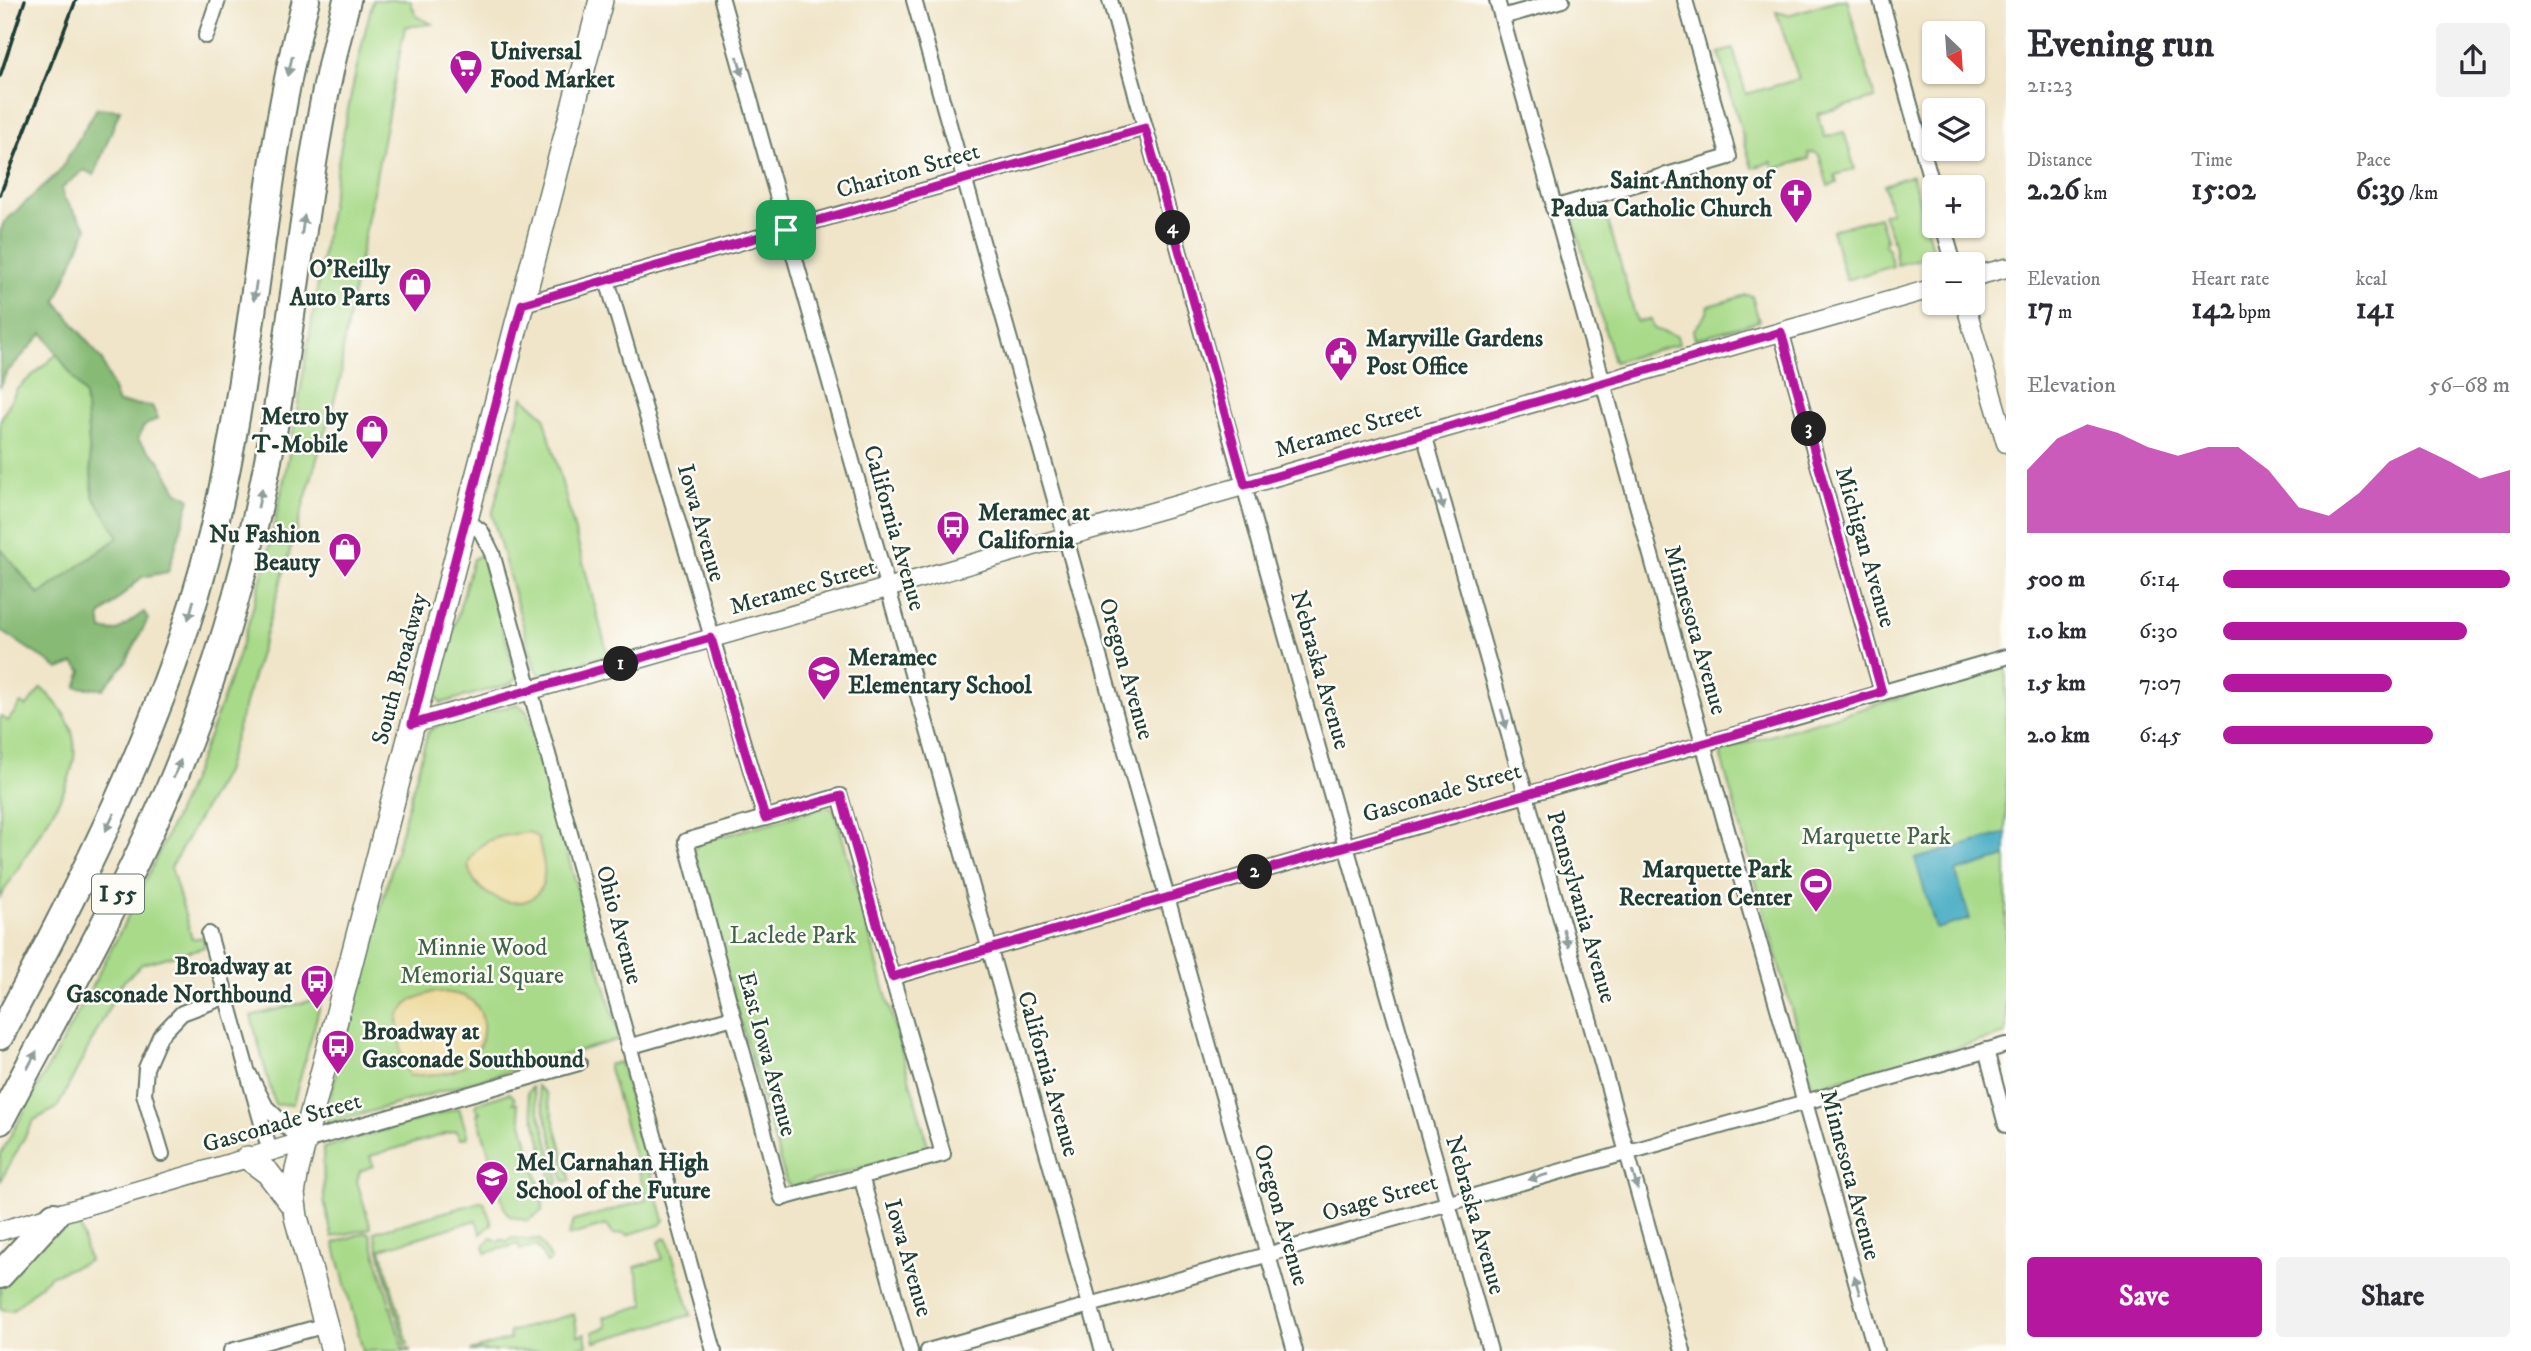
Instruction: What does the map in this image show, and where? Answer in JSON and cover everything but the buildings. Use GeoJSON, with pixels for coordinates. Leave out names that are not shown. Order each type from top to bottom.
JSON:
{"type":"FeatureCollection","features":[{"type":"Feature","properties":{"kind":"highway","name":"I 55"},"geometry":{"type":"LineString","coordinates":[[0,1036],[116,811],[162,698],[187,623],[222,493],[235,426],[273,157],[306,0]]}},
{"type":"Feature","properties":{"kind":"highway","name":"I 55"},"geometry":{"type":"LineString","coordinates":[[0,1121],[142,846],[195,722],[221,646],[268,462],[310,172],[346,1]]}},
{"type":"Feature","properties":{"kind":"highway"},"geometry":{"type":"LineString","coordinates":[[0,1275],[54,1216]]}},
{"type":"Feature","properties":{"kind":"main road","name":"South Broadway"},"geometry":{"type":"LineString","coordinates":[[333,1351],[294,1207],[295,1182],[303,1142],[601,0]]}},
{"type":"Feature","properties":{"kind":"main road"},"geometry":{"type":"LineString","coordinates":[[248,1158],[268,1173],[294,1207]]}},
{"type":"Feature","properties":{"kind":"street"},"geometry":{"type":"LineString","coordinates":[[206,36],[218,0]]}},
{"type":"Feature","properties":{"kind":"street","name":"California Avenue"},"geometry":{"type":"LineString","coordinates":[[722,0],[1102,1351]]}},
{"type":"Feature","properties":{"kind":"street","name":"Oregon Avenue"},"geometry":{"type":"LineString","coordinates":[[914,0],[1295,1351]]}},
{"type":"Feature","properties":{"kind":"street","name":"Nebraska Avenue"},"geometry":{"type":"LineString","coordinates":[[1110,0],[1490,1351]]}},
{"type":"Feature","properties":{"kind":"street","name":"Minnesota Avenue"},"geometry":{"type":"LineString","coordinates":[[1497,0],[1703,743],[1876,1351]]}},
{"type":"Feature","properties":{"kind":"street"},"geometry":{"type":"LineString","coordinates":[[1502,17],[1562,0]]}},
{"type":"Feature","properties":{"kind":"street"},"geometry":{"type":"LineString","coordinates":[[1553,208],[1729,156],[1685,0]]}},
{"type":"Feature","properties":{"kind":"street"},"geometry":{"type":"LineString","coordinates":[[1881,0],[1930,175]]}},
{"type":"Feature","properties":{"kind":"street","name":"Chariton Street"},"geometry":{"type":"LineString","coordinates":[[522,304],[1145,128]]}},
{"type":"Feature","properties":{"kind":"street"},"geometry":{"type":"LineString","coordinates":[[1985,274],[2006,268]]}},
{"type":"Feature","properties":{"kind":"street","name":"Iowa Avenue"},"geometry":{"type":"LineString","coordinates":[[607,280],[765,818]]}},
{"type":"Feature","properties":{"kind":"street","name":"Meramec Street"},"geometry":{"type":"LineString","coordinates":[[412,724],[1922,291]]}},
{"type":"Feature","properties":{"kind":"street"},"geometry":{"type":"LineString","coordinates":[[1969,315],[2006,443]]}},
{"type":"Feature","properties":{"kind":"street","name":"Michigan Avenue"},"geometry":{"type":"LineString","coordinates":[[1781,332],[1882,692]]}},
{"type":"Feature","properties":{"kind":"street","name":"Pennsylvania Avenue"},"geometry":{"type":"LineString","coordinates":[[1424,434],[1683,1351]]}},
{"type":"Feature","properties":{"kind":"street","name":"Ohio Avenue"},"geometry":{"type":"LineString","coordinates":[[466,520],[477,526],[489,546],[532,690],[628,1048],[715,1351]]}},
{"type":"Feature","properties":{"kind":"street","name":"Gasconade Street"},"geometry":{"type":"LineString","coordinates":[[892,977],[2006,657]]}},
{"type":"Feature","properties":{"kind":"street"},"geometry":{"type":"LineString","coordinates":[[765,818],[841,796],[943,1154],[861,1177]]}},
{"type":"Feature","properties":{"kind":"street","name":"East Iowa Avenue"},"geometry":{"type":"LineString","coordinates":[[765,818],[686,841],[733,1017],[782,1198],[861,1177]]}},
{"type":"Feature","properties":{"kind":"street"},"geometry":{"type":"LineString","coordinates":[[209,933],[270,1152]]}},
{"type":"Feature","properties":{"kind":"street"},"geometry":{"type":"LineString","coordinates":[[162,1154],[144,1094],[146,1068],[160,1036],[182,1013],[227,996]]}},
{"type":"Feature","properties":{"kind":"street"},"geometry":{"type":"LineString","coordinates":[[628,1048],[733,1017]]}},
{"type":"Feature","properties":{"kind":"street","name":"Osage Street"},"geometry":{"type":"LineString","coordinates":[[928,1351],[2006,1045]]}},
{"type":"Feature","properties":{"kind":"street"},"geometry":{"type":"LineString","coordinates":[[1986,1050],[2006,1125]]}},
{"type":"Feature","properties":{"kind":"street","name":"Gasconade Street"},"geometry":{"type":"LineString","coordinates":[[0,1231],[579,1063]]}},
{"type":"Feature","properties":{"kind":"street"},"geometry":{"type":"LineString","coordinates":[[248,1072],[266,1107],[303,1142]]}},
{"type":"Feature","properties":{"kind":"street","name":"Iowa Avenue"},"geometry":{"type":"LineString","coordinates":[[861,1177],[910,1351]]}},
{"type":"Feature","properties":{"kind":"street"},"geometry":{"type":"LineString","coordinates":[[231,1351],[326,1325]]}},
{"type":"Feature","properties":{"kind":"green space"},"geometry":{"type":"Polygon","coordinates":[[[373,0],[410,0],[416,16],[432,24],[405,27],[343,346],[341,377],[225,772],[171,867],[192,939],[203,937],[205,947],[142,964],[122,983],[57,1108],[34,1120],[0,1182],[0,1155],[79,1011],[153,864],[218,713],[245,636],[283,487],[330,208],[373,0]]]}},
{"type":"Feature","properties":{"kind":"green space"},"geometry":{"type":"Polygon","coordinates":[[[1837,0],[1847,0],[1875,98],[1818,114],[1825,137],[1844,132],[1855,169],[1835,175],[1837,183],[1828,186],[1819,155],[1814,152],[1808,153],[1809,159],[1774,169],[1772,162],[1752,168],[1719,53],[1733,49],[1746,94],[1799,79],[1776,12],[1788,15],[1837,0]]]}},
{"type":"Feature","properties":{"kind":"green space"},"geometry":{"type":"Polygon","coordinates":[[[97,108],[120,110],[94,175],[84,170],[62,188],[63,197],[87,228],[56,301],[102,360],[118,403],[152,406],[158,418],[143,427],[138,440],[160,461],[177,491],[190,499],[168,572],[142,577],[100,616],[102,630],[117,631],[144,612],[148,619],[126,662],[103,689],[76,687],[82,671],[74,663],[59,669],[0,630],[0,548],[39,595],[119,537],[93,496],[85,395],[43,333],[6,373],[0,388],[0,232],[4,222],[59,172],[97,108]]]}},
{"type":"Feature","properties":{"kind":"green space"},"geometry":{"type":"Polygon","coordinates":[[[1912,175],[1922,211],[1922,238],[1929,238],[1933,252],[1922,252],[1922,258],[1897,265],[1894,243],[1883,214],[1891,212],[1884,185],[1912,175]]]}},
{"type":"Feature","properties":{"kind":"green space"},"geometry":{"type":"Polygon","coordinates":[[[1605,210],[1637,322],[1651,319],[1654,329],[1677,336],[1679,344],[1614,362],[1573,219],[1605,210]]]}},
{"type":"Feature","properties":{"kind":"green space"},"geometry":{"type":"Polygon","coordinates":[[[1879,217],[1886,239],[1884,245],[1888,249],[1893,266],[1846,280],[1832,230],[1879,217]]]}},
{"type":"Feature","properties":{"kind":"green space"},"geometry":{"type":"Polygon","coordinates":[[[1746,295],[1752,296],[1759,321],[1695,339],[1693,331],[1709,306],[1746,295]]]}},
{"type":"Feature","properties":{"kind":"green space"},"geometry":{"type":"Polygon","coordinates":[[[57,354],[85,395],[93,496],[119,537],[39,595],[0,548],[0,421],[17,389],[57,354]]]}},
{"type":"Feature","properties":{"kind":"green space"},"geometry":{"type":"Polygon","coordinates":[[[523,397],[544,416],[608,655],[541,675],[535,668],[492,515],[523,397]]]}},
{"type":"Feature","properties":{"kind":"green space"},"geometry":{"type":"Polygon","coordinates":[[[481,555],[517,678],[510,684],[441,703],[436,695],[473,559],[481,555]]]}},
{"type":"Feature","properties":{"kind":"green space","name":"Marquette Park"},"geometry":{"type":"Polygon","coordinates":[[[2006,666],[2006,1034],[1813,1087],[1721,757],[1722,750],[2006,666]]]}},
{"type":"Feature","properties":{"kind":"green space"},"geometry":{"type":"Polygon","coordinates":[[[41,688],[58,705],[69,722],[74,739],[71,773],[54,809],[0,897],[0,716],[8,721],[21,703],[26,707],[41,688]]]}},
{"type":"Feature","properties":{"kind":"green space","name":"Minnie Wood Memorial Square"},"geometry":{"type":"Polygon","coordinates":[[[518,704],[527,712],[620,1039],[331,1123],[325,1116],[428,732],[439,725],[518,704]]]}},
{"type":"Feature","properties":{"kind":"green space","name":"Laclede Park"},"geometry":{"type":"Polygon","coordinates":[[[829,806],[835,811],[928,1146],[922,1151],[792,1187],[786,1182],[693,852],[698,843],[829,806]]]}},
{"type":"Feature","properties":{"kind":"green space"},"geometry":{"type":"Polygon","coordinates":[[[322,998],[293,1104],[275,1105],[251,1016],[322,998]]]}},
{"type":"Feature","properties":{"kind":"green space"},"geometry":{"type":"Polygon","coordinates":[[[620,1062],[664,1220],[660,1225],[627,1235],[613,1235],[607,1225],[568,1236],[574,1221],[647,1200],[608,1065],[620,1062]]]}},
{"type":"Feature","properties":{"kind":"green space"},"geometry":{"type":"Polygon","coordinates":[[[537,1086],[546,1093],[571,1181],[564,1181],[537,1086]]]}},
{"type":"Feature","properties":{"kind":"green space"},"geometry":{"type":"Polygon","coordinates":[[[532,1087],[559,1181],[554,1186],[527,1093],[532,1087]]]}},
{"type":"Feature","properties":{"kind":"green space"},"geometry":{"type":"Polygon","coordinates":[[[510,1093],[515,1099],[513,1103],[517,1103],[529,1149],[526,1152],[530,1152],[543,1197],[542,1211],[527,1221],[510,1216],[504,1207],[491,1162],[495,1161],[491,1160],[477,1114],[480,1112],[475,1107],[478,1103],[510,1093]]]}},
{"type":"Feature","properties":{"kind":"green space"},"geometry":{"type":"Polygon","coordinates":[[[459,1108],[468,1137],[460,1139],[456,1131],[370,1156],[373,1166],[360,1171],[357,1181],[371,1228],[332,1237],[324,1200],[323,1148],[459,1108]]]}},
{"type":"Feature","properties":{"kind":"green space"},"geometry":{"type":"Polygon","coordinates":[[[484,1202],[492,1224],[481,1234],[476,1220],[381,1249],[408,1344],[405,1346],[374,1232],[484,1202]]]}},
{"type":"Feature","properties":{"kind":"green space"},"geometry":{"type":"Polygon","coordinates":[[[77,1215],[89,1261],[50,1276],[12,1311],[0,1309],[0,1285],[47,1228],[77,1215]]]}},
{"type":"Feature","properties":{"kind":"green space"},"geometry":{"type":"Polygon","coordinates":[[[366,1232],[370,1234],[403,1350],[409,1348],[410,1351],[363,1351],[334,1243],[366,1232]]]}},
{"type":"Feature","properties":{"kind":"green space"},"geometry":{"type":"Polygon","coordinates":[[[491,1237],[499,1242],[501,1239],[508,1242],[510,1238],[540,1240],[551,1260],[547,1263],[537,1246],[520,1250],[518,1244],[486,1253],[484,1246],[491,1237]]]}},
{"type":"Feature","properties":{"kind":"green space"},"geometry":{"type":"Polygon","coordinates":[[[667,1237],[691,1315],[595,1342],[593,1332],[607,1327],[604,1317],[645,1305],[635,1267],[662,1259],[659,1242],[664,1238],[668,1241],[667,1237]]]}},
{"type":"Feature","properties":{"kind":"green space"},"geometry":{"type":"Polygon","coordinates":[[[574,1314],[578,1336],[585,1334],[587,1345],[566,1351],[470,1351],[510,1339],[509,1332],[574,1314]]]}},
{"type":"Feature","properties":{"kind":"sand"},"geometry":{"type":"Polygon","coordinates":[[[529,832],[538,838],[544,862],[540,890],[531,899],[506,902],[481,889],[468,864],[472,855],[493,839],[529,832]]]}},
{"type":"Feature","properties":{"kind":"sand"},"geometry":{"type":"Polygon","coordinates":[[[433,992],[466,997],[475,1004],[481,1013],[483,1035],[474,1055],[458,1069],[441,1074],[409,1076],[401,1053],[398,1016],[411,1000],[433,992]]]}},
{"type":"Feature","properties":{"kind":"water"},"geometry":{"type":"Polygon","coordinates":[[[2006,833],[2006,857],[1956,872],[1970,919],[1936,929],[1915,859],[2006,833]]]}},
{"type":"Feature","properties":{"kind":"railway"},"geometry":{"type":"LineString","coordinates":[[0,76],[25,0]]}},
{"type":"Feature","properties":{"kind":"railway"},"geometry":{"type":"LineString","coordinates":[[0,195],[76,0]]}},
{"type":"Feature","properties":{"kind":"place","name":"Universal Food Market"},"geometry":{"type":"Point","coordinates":[466,96]}},
{"type":"Feature","properties":{"kind":"place","name":"Saint Anthony of Padua Catholic Church"},"geometry":{"type":"Point","coordinates":[1796,225]}},
{"type":"Feature","properties":{"kind":"place","name":"O'Reilly Auto Parts"},"geometry":{"type":"Point","coordinates":[415,314]}},
{"type":"Feature","properties":{"kind":"place","name":"Maryville Gardens Post Office"},"geometry":{"type":"Point","coordinates":[1341,383]}},
{"type":"Feature","properties":{"kind":"place","name":"Metro by T-Mobile"},"geometry":{"type":"Point","coordinates":[372,461]}},
{"type":"Feature","properties":{"kind":"place","name":"Meramec at California"},"geometry":{"type":"Point","coordinates":[953,557]}},
{"type":"Feature","properties":{"kind":"place","name":"Nu Fashion Beauty"},"geometry":{"type":"Point","coordinates":[345,579]}},
{"type":"Feature","properties":{"kind":"place","name":"Meramec Elementary School"},"geometry":{"type":"Point","coordinates":[824,702]}},
{"type":"Feature","properties":{"kind":"place","name":"Marquette Park Recreation Center"},"geometry":{"type":"Point","coordinates":[1816,914]}},
{"type":"Feature","properties":{"kind":"place","name":"Broadway at Gasconade Northbound"},"geometry":{"type":"Point","coordinates":[317,1011]}},
{"type":"Feature","properties":{"kind":"place","name":"Broadway at Gasconade Southbound"},"geometry":{"type":"Point","coordinates":[338,1076]}},
{"type":"Feature","properties":{"kind":"place","name":"Mel Carnahan High School of the Future"},"geometry":{"type":"Point","coordinates":[492,1207]}},
{"type":"Feature","properties":{"kind":"route"},"geometry":{"type":"LineString","coordinates":[[1145,128],[1245,485],[1781,332],[1882,692],[892,977],[841,796],[765,818],[711,638],[412,724],[522,304],[786,230],[1145,128]]}}]}
